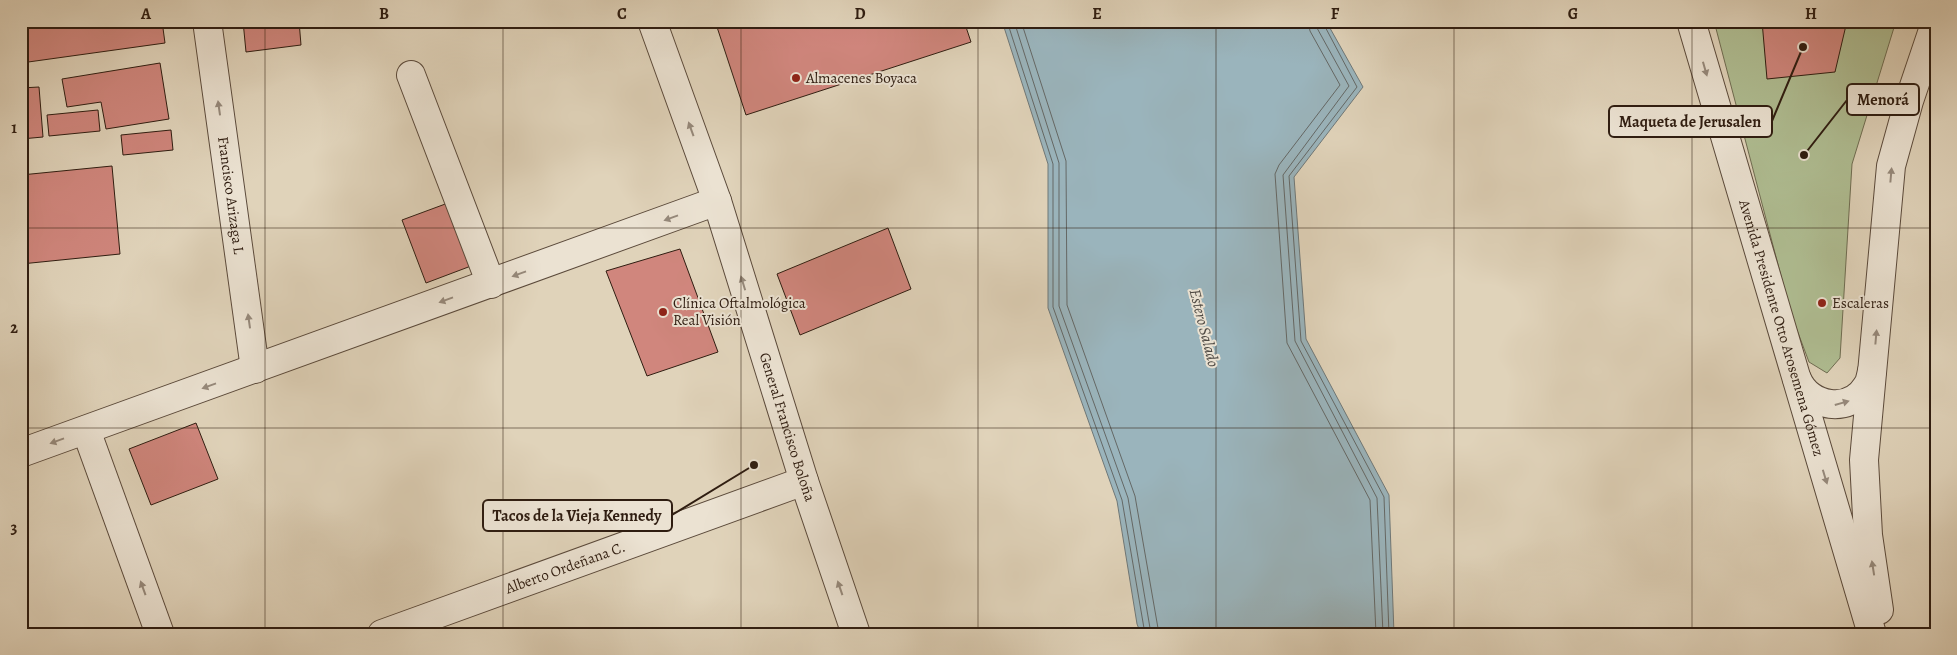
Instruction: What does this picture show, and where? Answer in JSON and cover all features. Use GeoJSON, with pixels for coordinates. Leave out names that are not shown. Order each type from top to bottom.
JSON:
{"type":"FeatureCollection","features":[{"type":"Feature","properties":{"kind":"street","name":"Francisco Arizaga L"},"geometry":{"type":"LineString","coordinates":[[207,21],[255,369]]}},
{"type":"Feature","properties":{"kind":"street","name":"General Francisco Boloña"},"geometry":{"type":"LineString","coordinates":[[652,21],[717,201],[804,481],[856,634]]}},
{"type":"Feature","properties":{"kind":"street","name":"Avenida Presidente Otto Arosemena Gómez"},"geometry":{"type":"LineString","coordinates":[[1691,21],[1872,634]]}},
{"type":"Feature","properties":{"kind":"street"},"geometry":{"type":"LineString","coordinates":[[1883,634],[1868,535],[1864,460],[1891,166],[1909,101],[1936,21]]}},
{"type":"Feature","properties":{"kind":"street"},"geometry":{"type":"LineString","coordinates":[[411,75],[492,284]]}},
{"type":"Feature","properties":{"kind":"street"},"geometry":{"type":"LineString","coordinates":[[21,453],[717,201]]}},
{"type":"Feature","properties":{"kind":"street"},"geometry":{"type":"LineString","coordinates":[[1794,371],[1801,389],[1816,402],[1835,406],[1853,400],[1867,386],[1874,367]]}},
{"type":"Feature","properties":{"kind":"street"},"geometry":{"type":"LineString","coordinates":[[86,430],[160,634]]}},
{"type":"Feature","properties":{"kind":"street","name":"Alberto Ordeñana C."},"geometry":{"type":"LineString","coordinates":[[382,634],[804,481]]}},
{"type":"Feature","properties":{"kind":"green space"},"geometry":{"type":"Polygon","coordinates":[[[1714,21],[1896,21],[1852,164],[1840,358],[1827,373],[1809,362],[1791,314],[1714,21]]]}},
{"type":"Feature","properties":{"kind":"water","name":"Estero Salado"},"geometry":{"type":"Polygon","coordinates":[[[1002,21],[1326,21],[1363,87],[1294,177],[1306,339],[1389,495],[1394,634],[1141,634],[1137,624],[1117,501],[1048,308],[1048,164],[1002,21]]]}},
{"type":"Feature","properties":{"kind":"building"},"geometry":{"type":"Polygon","coordinates":[[[21,21],[162,21],[165,43],[21,63],[21,21]]]}},
{"type":"Feature","properties":{"kind":"building"},"geometry":{"type":"Polygon","coordinates":[[[243,21],[299,21],[301,45],[246,52],[243,21]]]}},
{"type":"Feature","properties":{"kind":"building","name":"Almacenes Boyaca"},"geometry":{"type":"Polygon","coordinates":[[[715,21],[964,21],[971,42],[746,115],[715,21]]]}},
{"type":"Feature","properties":{"kind":"building"},"geometry":{"type":"Polygon","coordinates":[[[1762,21],[1847,21],[1835,72],[1767,79],[1762,21]]]}},
{"type":"Feature","properties":{"kind":"building"},"geometry":{"type":"Polygon","coordinates":[[[160,63],[169,119],[106,129],[101,102],[67,107],[62,79],[160,63]]]}},
{"type":"Feature","properties":{"kind":"building"},"geometry":{"type":"Polygon","coordinates":[[[39,87],[43,137],[21,139],[21,88],[39,87]]]}},
{"type":"Feature","properties":{"kind":"building"},"geometry":{"type":"Polygon","coordinates":[[[98,110],[100,131],[49,136],[47,115],[98,110]]]}},
{"type":"Feature","properties":{"kind":"building"},"geometry":{"type":"Polygon","coordinates":[[[171,130],[173,150],[123,155],[121,135],[171,130]]]}},
{"type":"Feature","properties":{"kind":"building"},"geometry":{"type":"Polygon","coordinates":[[[112,166],[120,254],[21,264],[21,175],[112,166]]]}},
{"type":"Feature","properties":{"kind":"building"},"geometry":{"type":"Polygon","coordinates":[[[448,203],[471,266],[426,283],[402,220],[448,203]]]}},
{"type":"Feature","properties":{"kind":"building"},"geometry":{"type":"Polygon","coordinates":[[[888,228],[911,289],[800,335],[777,274],[888,228]]]}},
{"type":"Feature","properties":{"kind":"building","name":"Clínica Oftalmológica Real Visión"},"geometry":{"type":"Polygon","coordinates":[[[680,249],[718,352],[647,376],[606,271],[680,249]]]}},
{"type":"Feature","properties":{"kind":"building"},"geometry":{"type":"Polygon","coordinates":[[[196,423],[218,479],[151,505],[129,449],[196,423]]]}},
{"type":"Feature","properties":{"kind":"place","name":"Maqueta de Jerusalen"},"geometry":{"type":"Point","coordinates":[1803,47]}},
{"type":"Feature","properties":{"kind":"place","name":"Almacenes Boyaca"},"geometry":{"type":"Point","coordinates":[796,78]}},
{"type":"Feature","properties":{"kind":"place","name":"Menorá"},"geometry":{"type":"Point","coordinates":[1804,155]}},
{"type":"Feature","properties":{"kind":"place","name":"Escaleras"},"geometry":{"type":"Point","coordinates":[1822,303]}},
{"type":"Feature","properties":{"kind":"place","name":"Clínica Oftalmológica Real Visión"},"geometry":{"type":"Point","coordinates":[663,312]}},
{"type":"Feature","properties":{"kind":"place","name":"Tacos de la Vieja Kennedy"},"geometry":{"type":"Point","coordinates":[754,465]}}]}
